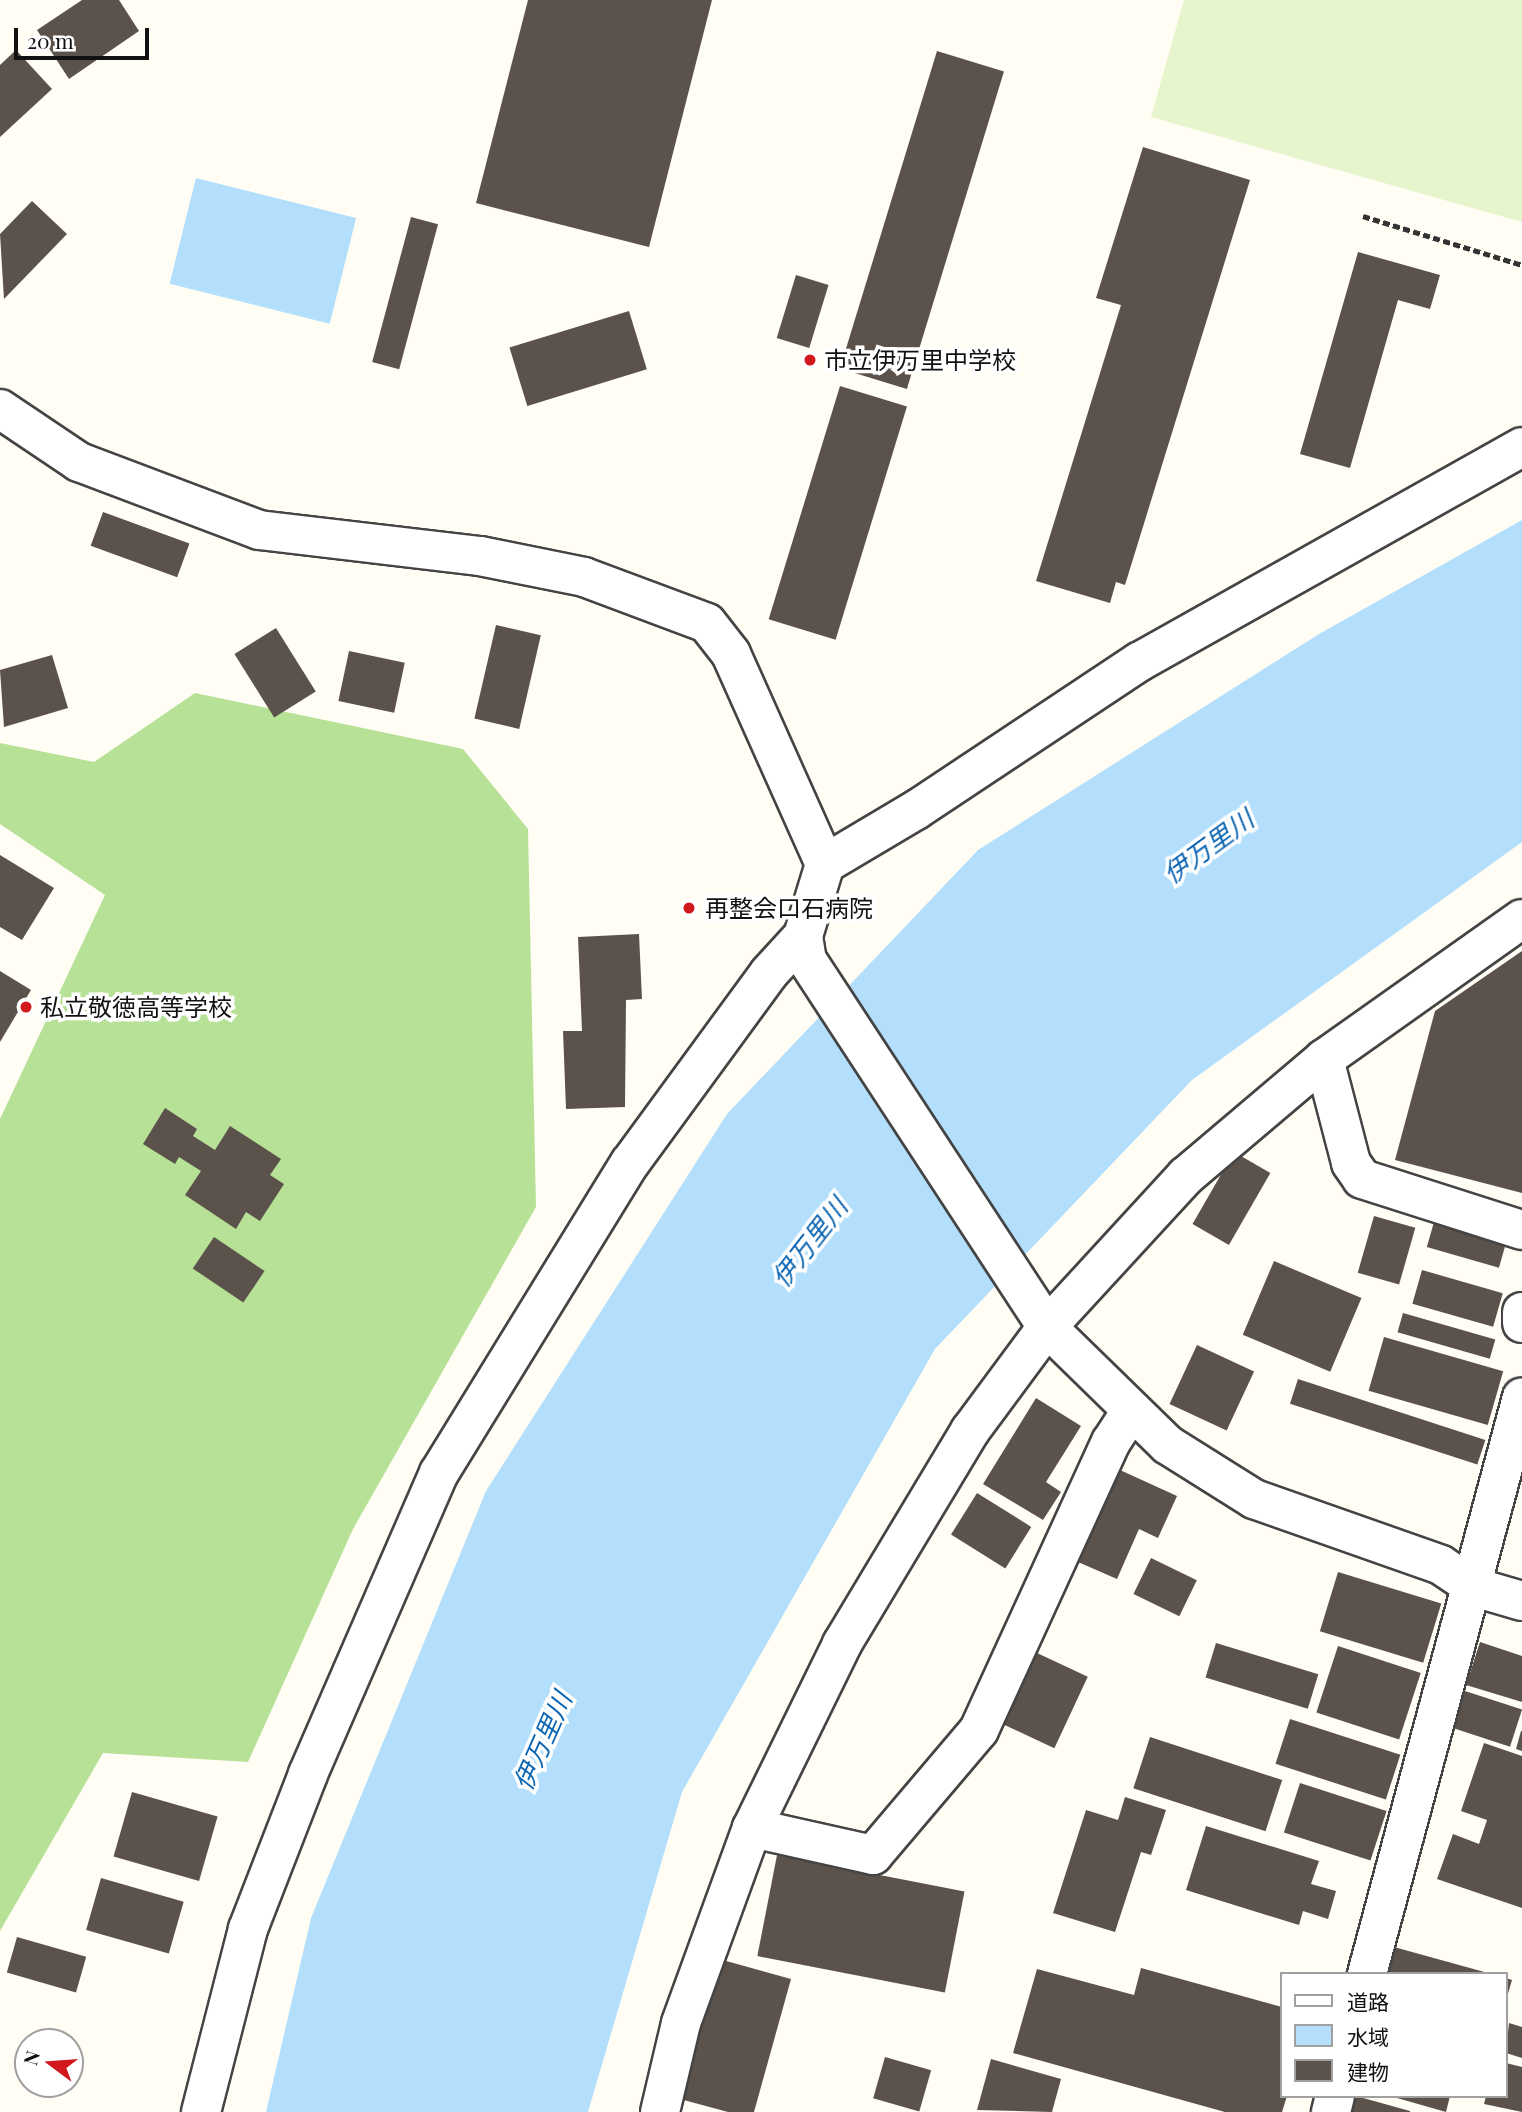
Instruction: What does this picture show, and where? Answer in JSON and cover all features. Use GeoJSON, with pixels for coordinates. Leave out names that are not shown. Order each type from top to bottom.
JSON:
{"type":"FeatureCollection","features":[{"type":"Feature","properties":{"kind":"street"},"geometry":{"type":"LineString","coordinates":[[0,409],[79,462],[259,530],[480,556],[584,577],[707,624],[731,654],[825,864],[805,948],[769,973],[629,1163],[439,1473],[308,1774],[248,1929],[201,2112]]}},
{"type":"Feature","properties":{"kind":"street"},"geometry":{"type":"LineString","coordinates":[[825,864],[916,810],[1139,662],[1522,447]]}},
{"type":"Feature","properties":{"kind":"street"},"geometry":{"type":"LineString","coordinates":[[660,2112],[681,2023],[752,1828],[842,1644],[1039,1315],[1186,1176],[1324,1059],[1522,919]]}},
{"type":"Feature","properties":{"kind":"street"},"geometry":{"type":"LineString","coordinates":[[805,948],[1039,1315],[1168,1445],[1254,1499],[1441,1565],[1474,1587],[1522,1601]]}},
{"type":"Feature","properties":{"kind":"street"},"geometry":{"type":"LineString","coordinates":[[1324,1059],[1351,1163],[1362,1179],[1522,1230]]}},
{"type":"Feature","properties":{"kind":"street"},"geometry":{"type":"LineString","coordinates":[[1522,1312],[1522,1323]]}},
{"type":"Feature","properties":{"kind":"street"},"geometry":{"type":"LineString","coordinates":[[1368,1972],[1474,1587],[1522,1397]]}},
{"type":"Feature","properties":{"kind":"street"},"geometry":{"type":"LineString","coordinates":[[752,1828],[873,1855],[979,1730],[1111,1442],[1132,1410]]}},
{"type":"Feature","properties":{"kind":"path"},"geometry":{"type":"LineString","coordinates":[[1363,216],[1522,265]]}},
{"type":"Feature","properties":{"kind":"green space"},"geometry":{"type":"Polygon","coordinates":[[[1184,0],[1522,0],[1522,222],[1151,117],[1184,0]]]}},
{"type":"Feature","properties":{"kind":"green space"},"geometry":{"type":"Polygon","coordinates":[[[195,693],[463,749],[528,829],[536,1207],[353,1529],[248,1762],[103,1753],[0,1931],[0,1119],[105,895],[0,824],[0,743],[94,762],[195,693]]]}},
{"type":"Feature","properties":{"kind":"water"},"geometry":{"type":"Polygon","coordinates":[[[196,178],[356,218],[330,324],[170,284],[196,178]]]}},
{"type":"Feature","properties":{"kind":"water","name":"伊万里川"},"geometry":{"type":"Polygon","coordinates":[[[1522,520],[1522,842],[1192,1080],[935,1349],[682,1792],[588,2112],[266,2112],[311,1918],[486,1491],[727,1114],[978,850],[1319,634],[1522,520]]]}},
{"type":"Feature","properties":{"kind":"building"},"geometry":{"type":"Polygon","coordinates":[[[82,0],[119,0],[139,31],[69,79],[37,30],[82,0]]]}},
{"type":"Feature","properties":{"kind":"building"},"geometry":{"type":"Polygon","coordinates":[[[528,0],[712,0],[649,247],[476,203],[528,0]]]}},
{"type":"Feature","properties":{"kind":"building"},"geometry":{"type":"Polygon","coordinates":[[[16,50],[52,89],[0,137],[0,65],[16,50]]]}},
{"type":"Feature","properties":{"kind":"building"},"geometry":{"type":"Polygon","coordinates":[[[937,51],[1004,71],[907,389],[840,368],[937,51]]]}},
{"type":"Feature","properties":{"kind":"building"},"geometry":{"type":"Polygon","coordinates":[[[1143,147],[1250,180],[1125,585],[1116,582],[1110,603],[1036,581],[1121,305],[1096,298],[1143,147]]]}},
{"type":"Feature","properties":{"kind":"building"},"geometry":{"type":"Polygon","coordinates":[[[32,201],[67,234],[4,299],[0,234],[32,201]]]}},
{"type":"Feature","properties":{"kind":"building"},"geometry":{"type":"Polygon","coordinates":[[[411,217],[438,224],[399,369],[372,362],[411,217]]]}},
{"type":"Feature","properties":{"kind":"building"},"geometry":{"type":"Polygon","coordinates":[[[1358,252],[1440,275],[1430,309],[1398,300],[1350,468],[1300,454],[1358,252]]]}},
{"type":"Feature","properties":{"kind":"building"},"geometry":{"type":"Polygon","coordinates":[[[796,275],[829,285],[809,348],[777,338],[796,275]]]}},
{"type":"Feature","properties":{"kind":"building"},"geometry":{"type":"Polygon","coordinates":[[[629,311],[647,369],[527,406],[509,348],[629,311]]]}},
{"type":"Feature","properties":{"kind":"building"},"geometry":{"type":"Polygon","coordinates":[[[840,386],[907,406],[836,640],[769,619],[840,386]]]}},
{"type":"Feature","properties":{"kind":"building"},"geometry":{"type":"Polygon","coordinates":[[[103,512],[189,543],[177,577],[91,546],[103,512]]]}},
{"type":"Feature","properties":{"kind":"building"},"geometry":{"type":"Polygon","coordinates":[[[496,625],[541,635],[519,729],[474,719],[496,625]]]}},
{"type":"Feature","properties":{"kind":"building"},"geometry":{"type":"Polygon","coordinates":[[[276,628],[316,692],[274,718],[234,654],[276,628]]]}},
{"type":"Feature","properties":{"kind":"building"},"geometry":{"type":"Polygon","coordinates":[[[349,651],[405,663],[394,713],[338,701],[349,651]]]}},
{"type":"Feature","properties":{"kind":"building"},"geometry":{"type":"Polygon","coordinates":[[[52,655],[68,708],[4,727],[0,670],[52,655]]]}},
{"type":"Feature","properties":{"kind":"building"},"geometry":{"type":"Polygon","coordinates":[[[0,855],[54,888],[22,940],[0,927],[0,855]]]}},
{"type":"Feature","properties":{"kind":"building"},"geometry":{"type":"Polygon","coordinates":[[[639,934],[642,999],[626,1000],[625,1107],[566,1109],[563,1031],[582,1031],[578,937],[639,934]]]}},
{"type":"Feature","properties":{"kind":"building"},"geometry":{"type":"Polygon","coordinates":[[[1522,951],[1522,1193],[1395,1160],[1435,1011],[1522,951]]]}},
{"type":"Feature","properties":{"kind":"building"},"geometry":{"type":"Polygon","coordinates":[[[0,971],[31,990],[0,1042],[0,971]]]}},
{"type":"Feature","properties":{"kind":"building"},"geometry":{"type":"Polygon","coordinates":[[[165,1108],[197,1129],[193,1136],[215,1150],[230,1126],[281,1159],[270,1175],[284,1184],[260,1221],[246,1212],[236,1229],[185,1195],[201,1171],[179,1157],[175,1164],[143,1144],[165,1108]]]}},
{"type":"Feature","properties":{"kind":"building"},"geometry":{"type":"Polygon","coordinates":[[[1234,1152],[1270,1173],[1229,1245],[1192,1224],[1234,1152]]]}},
{"type":"Feature","properties":{"kind":"building"},"geometry":{"type":"Polygon","coordinates":[[[1374,1216],[1415,1228],[1399,1285],[1358,1273],[1374,1216]]]}},
{"type":"Feature","properties":{"kind":"building"},"geometry":{"type":"Polygon","coordinates":[[[1434,1222],[1506,1243],[1499,1268],[1427,1247],[1434,1222]]]}},
{"type":"Feature","properties":{"kind":"building"},"geometry":{"type":"Polygon","coordinates":[[[214,1237],[265,1271],[243,1303],[193,1269],[214,1237]]]}},
{"type":"Feature","properties":{"kind":"building"},"geometry":{"type":"Polygon","coordinates":[[[1274,1261],[1361,1298],[1330,1372],[1243,1335],[1274,1261]]]}},
{"type":"Feature","properties":{"kind":"building"},"geometry":{"type":"Polygon","coordinates":[[[1422,1270],[1503,1293],[1493,1327],[1412,1304],[1422,1270]]]}},
{"type":"Feature","properties":{"kind":"building"},"geometry":{"type":"Polygon","coordinates":[[[1403,1313],[1495,1339],[1490,1359],[1397,1332],[1403,1313]]]}},
{"type":"Feature","properties":{"kind":"building"},"geometry":{"type":"Polygon","coordinates":[[[1384,1337],[1503,1371],[1488,1425],[1369,1391],[1384,1337]]]}},
{"type":"Feature","properties":{"kind":"building"},"geometry":{"type":"Polygon","coordinates":[[[1197,1345],[1254,1372],[1227,1431],[1170,1404],[1197,1345]]]}},
{"type":"Feature","properties":{"kind":"building"},"geometry":{"type":"Polygon","coordinates":[[[1298,1379],[1485,1440],[1477,1465],[1290,1404],[1298,1379]]]}},
{"type":"Feature","properties":{"kind":"building"},"geometry":{"type":"Polygon","coordinates":[[[1036,1398],[1081,1426],[1046,1482],[1061,1492],[1043,1520],[983,1484],[1036,1398]]]}},
{"type":"Feature","properties":{"kind":"building"},"geometry":{"type":"Polygon","coordinates":[[[1120,1470],[1177,1496],[1158,1538],[1139,1529],[1117,1579],[1078,1562],[1120,1470]]]}},
{"type":"Feature","properties":{"kind":"building"},"geometry":{"type":"Polygon","coordinates":[[[977,1493],[1031,1527],[1005,1568],[951,1535],[977,1493]]]}},
{"type":"Feature","properties":{"kind":"building"},"geometry":{"type":"Polygon","coordinates":[[[1151,1558],[1197,1580],[1179,1616],[1133,1594],[1151,1558]]]}},
{"type":"Feature","properties":{"kind":"building"},"geometry":{"type":"Polygon","coordinates":[[[1338,1572],[1441,1604],[1423,1663],[1320,1631],[1338,1572]]]}},
{"type":"Feature","properties":{"kind":"building"},"geometry":{"type":"Polygon","coordinates":[[[1480,1642],[1522,1656],[1522,1702],[1466,1685],[1480,1642]]]}},
{"type":"Feature","properties":{"kind":"building"},"geometry":{"type":"Polygon","coordinates":[[[1216,1643],[1318,1674],[1308,1709],[1205,1677],[1216,1643]]]}},
{"type":"Feature","properties":{"kind":"building"},"geometry":{"type":"Polygon","coordinates":[[[1338,1646],[1421,1673],[1399,1739],[1316,1713],[1338,1646]]]}},
{"type":"Feature","properties":{"kind":"building"},"geometry":{"type":"Polygon","coordinates":[[[1037,1653],[1088,1677],[1054,1748],[1004,1725],[1037,1653]]]}},
{"type":"Feature","properties":{"kind":"building"},"geometry":{"type":"Polygon","coordinates":[[[1465,1691],[1522,1710],[1510,1747],[1453,1728],[1465,1691]]]}},
{"type":"Feature","properties":{"kind":"building"},"geometry":{"type":"Polygon","coordinates":[[[1290,1719],[1400,1755],[1386,1800],[1275,1764],[1290,1719]]]}},
{"type":"Feature","properties":{"kind":"building"},"geometry":{"type":"Polygon","coordinates":[[[1522,1731],[1522,1751],[1516,1749],[1522,1731]]]}},
{"type":"Feature","properties":{"kind":"building"},"geometry":{"type":"Polygon","coordinates":[[[1150,1737],[1282,1780],[1266,1831],[1133,1788],[1150,1737]]]}},
{"type":"Feature","properties":{"kind":"building"},"geometry":{"type":"Polygon","coordinates":[[[1484,1743],[1522,1756],[1522,1908],[1437,1879],[1453,1834],[1479,1844],[1487,1820],[1461,1811],[1484,1743]]]}},
{"type":"Feature","properties":{"kind":"building"},"geometry":{"type":"Polygon","coordinates":[[[1300,1783],[1387,1811],[1370,1861],[1284,1832],[1300,1783]]]}},
{"type":"Feature","properties":{"kind":"building"},"geometry":{"type":"Polygon","coordinates":[[[132,1792],[218,1817],[199,1881],[114,1856],[132,1792]]]}},
{"type":"Feature","properties":{"kind":"building"},"geometry":{"type":"Polygon","coordinates":[[[1125,1797],[1166,1810],[1151,1855],[1141,1852],[1115,1932],[1053,1913],[1086,1810],[1118,1820],[1125,1797]]]}},
{"type":"Feature","properties":{"kind":"building"},"geometry":{"type":"Polygon","coordinates":[[[1206,1826],[1319,1861],[1311,1884],[1336,1891],[1328,1919],[1303,1911],[1299,1925],[1186,1890],[1206,1826]]]}},
{"type":"Feature","properties":{"kind":"building"},"geometry":{"type":"Polygon","coordinates":[[[777,1855],[964,1891],[945,1993],[757,1956],[777,1855]]]}},
{"type":"Feature","properties":{"kind":"building"},"geometry":{"type":"Polygon","coordinates":[[[101,1878],[184,1902],[169,1954],[86,1930],[101,1878]]]}},
{"type":"Feature","properties":{"kind":"building"},"geometry":{"type":"Polygon","coordinates":[[[17,1937],[86,1957],[76,1992],[7,1973],[17,1937]]]}},
{"type":"Feature","properties":{"kind":"building"},"geometry":{"type":"Polygon","coordinates":[[[1394,1947],[1484,1972],[1387,1972],[1394,1947]]]}},
{"type":"Feature","properties":{"kind":"building"},"geometry":{"type":"Polygon","coordinates":[[[719,1959],[791,1979],[754,2112],[728,2112],[680,2099],[719,1959]]]}},
{"type":"Feature","properties":{"kind":"building"},"geometry":{"type":"Polygon","coordinates":[[[1141,1968],[1280,2006],[1280,2098],[1286,2098],[1282,2112],[1225,2112],[1013,2053],[1037,1969],[1134,1995],[1141,1968]]]}},
{"type":"Feature","properties":{"kind":"building"},"geometry":{"type":"Polygon","coordinates":[[[1509,2023],[1522,2027],[1522,2058],[1508,2054],[1509,2023]]]}},
{"type":"Feature","properties":{"kind":"building"},"geometry":{"type":"Polygon","coordinates":[[[885,2057],[931,2070],[919,2112],[873,2098],[885,2057]]]}},
{"type":"Feature","properties":{"kind":"building"},"geometry":{"type":"Polygon","coordinates":[[[991,2059],[1061,2079],[1052,2112],[977,2110],[991,2059]]]}},
{"type":"Feature","properties":{"kind":"building"},"geometry":{"type":"Polygon","coordinates":[[[1508,2064],[1522,2067],[1522,2112],[1484,2104],[1486,2098],[1508,2098],[1508,2064]]]}},
{"type":"Feature","properties":{"kind":"building"},"geometry":{"type":"Polygon","coordinates":[[[1356,2098],[1410,2111],[1410,2112],[1352,2112],[1356,2098]]]}},
{"type":"Feature","properties":{"kind":"building"},"geometry":{"type":"Polygon","coordinates":[[[1397,2098],[1450,2098],[1446,2112],[1397,2098]]]}},
{"type":"Feature","properties":{"kind":"place","name":"市立伊万里中学校"},"geometry":{"type":"Point","coordinates":[810,360]}},
{"type":"Feature","properties":{"kind":"place","name":"再整会口石病院"},"geometry":{"type":"Point","coordinates":[689,908]}},
{"type":"Feature","properties":{"kind":"place","name":"私立敬徳高等学校"},"geometry":{"type":"Point","coordinates":[26,1007]}}]}
